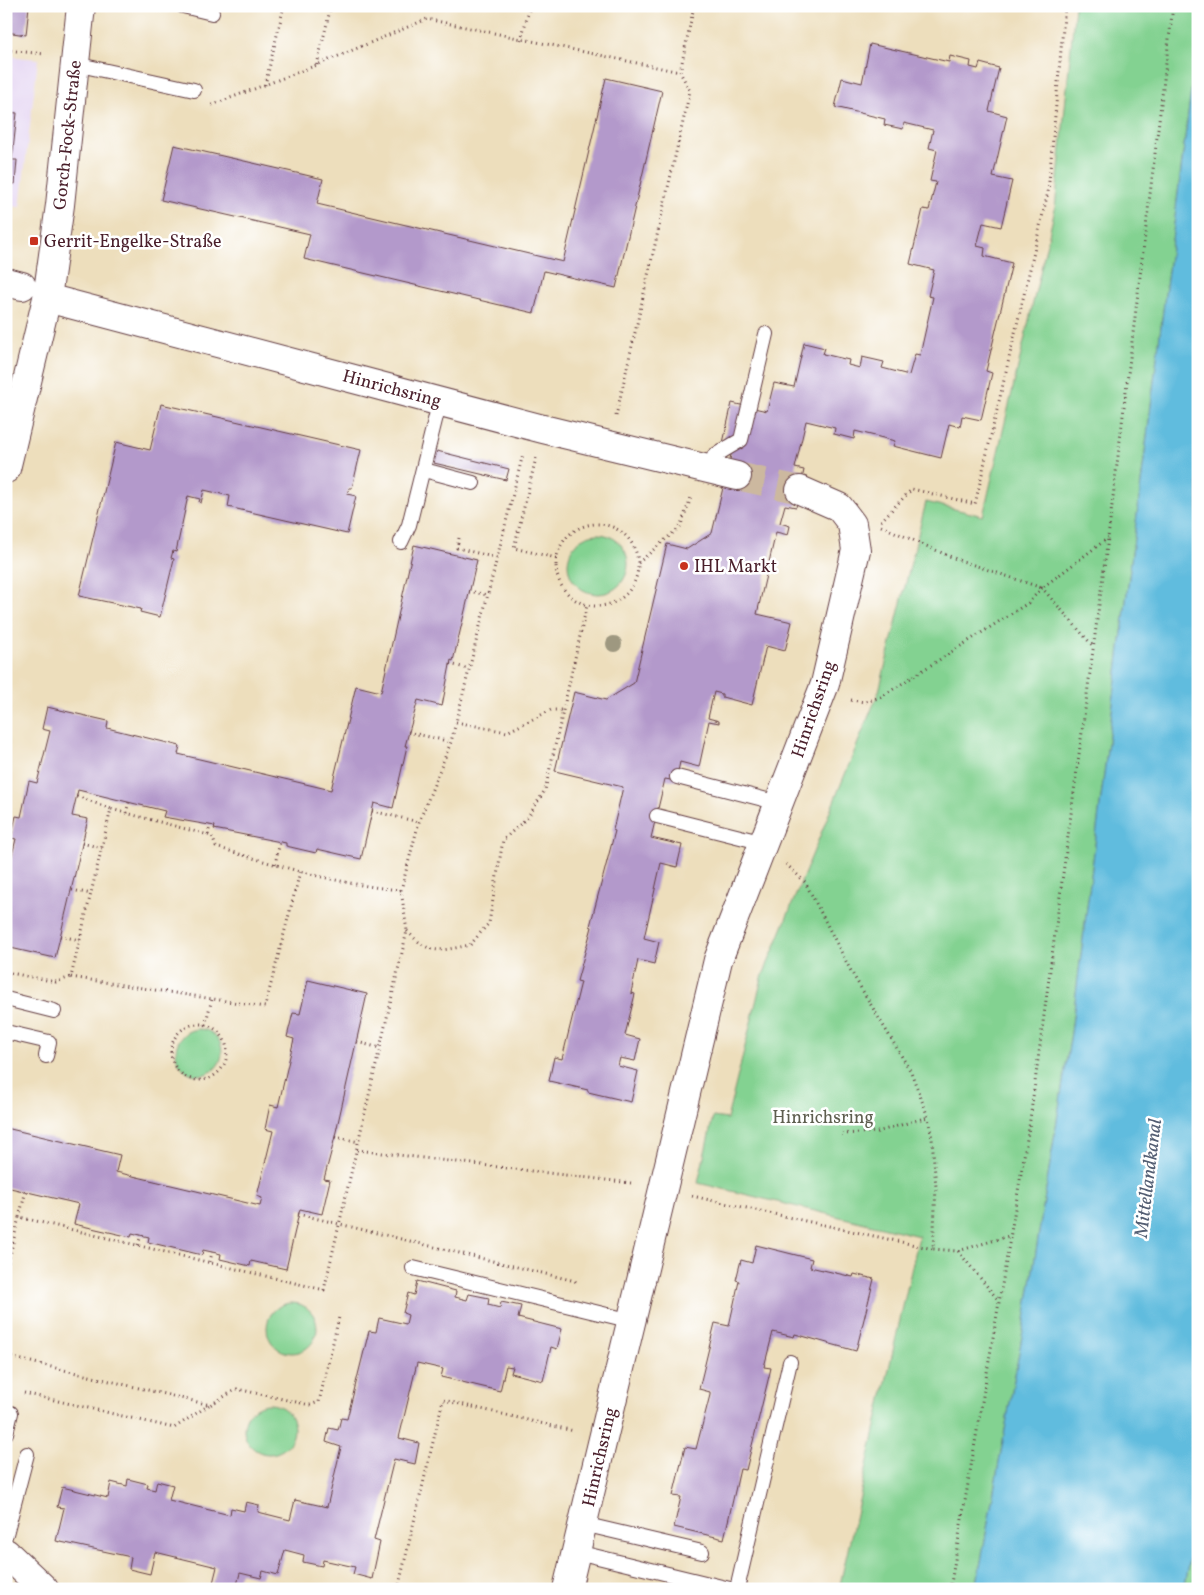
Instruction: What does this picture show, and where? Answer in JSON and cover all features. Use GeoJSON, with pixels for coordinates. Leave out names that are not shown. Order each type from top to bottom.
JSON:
{"type":"FeatureCollection","features":[{"type":"Feature","properties":{"kind":"street","name":"Gorch-Fock-Straße"},"geometry":{"type":"LineString","coordinates":[[6,468],[47,298],[60,205],[81,6]]}},
{"type":"Feature","properties":{"kind":"street","name":"Hinrichsring"},"geometry":{"type":"LineString","coordinates":[[47,298],[440,400],[534,437],[609,445],[724,473]]}},
{"type":"Feature","properties":{"kind":"street","name":"Hinrichsring"},"geometry":{"type":"LineString","coordinates":[[567,1589],[718,960],[825,684],[856,550],[852,524],[839,507],[800,490]]}},
{"type":"Feature","properties":{"kind":"street"},"geometry":{"type":"LineString","coordinates":[[6,1553],[38,1587]]}},
{"type":"Feature","properties":{"kind":"lane"},"geometry":{"type":"LineString","coordinates":[[183,6],[212,13]]}},
{"type":"Feature","properties":{"kind":"lane"},"geometry":{"type":"LineString","coordinates":[[75,61],[194,90]]}},
{"type":"Feature","properties":{"kind":"lane"},"geometry":{"type":"LineString","coordinates":[[724,473],[714,456],[741,440],[766,334]]}},
{"type":"Feature","properties":{"kind":"lane"},"geometry":{"type":"LineString","coordinates":[[401,542],[409,525],[440,400]]}},
{"type":"Feature","properties":{"kind":"lane"},"geometry":{"type":"LineString","coordinates":[[424,470],[474,483]]}},
{"type":"Feature","properties":{"kind":"lane"},"geometry":{"type":"LineString","coordinates":[[677,777],[779,803]]}},
{"type":"Feature","properties":{"kind":"lane"},"geometry":{"type":"LineString","coordinates":[[657,816],[764,844]]}},
{"type":"Feature","properties":{"kind":"lane"},"geometry":{"type":"LineString","coordinates":[[6,1000],[54,1011]]}},
{"type":"Feature","properties":{"kind":"lane"},"geometry":{"type":"LineString","coordinates":[[6,1032],[49,1042],[46,1056]]}},
{"type":"Feature","properties":{"kind":"lane"},"geometry":{"type":"LineString","coordinates":[[413,1268],[632,1321]]}},
{"type":"Feature","properties":{"kind":"lane"},"geometry":{"type":"LineString","coordinates":[[737,1589],[790,1362]]}},
{"type":"Feature","properties":{"kind":"lane"},"geometry":{"type":"LineString","coordinates":[[6,1433],[11,1413]]}},
{"type":"Feature","properties":{"kind":"lane"},"geometry":{"type":"LineString","coordinates":[[6,1534],[28,1454]]}},
{"type":"Feature","properties":{"kind":"lane"},"geometry":{"type":"LineString","coordinates":[[583,1524],[702,1552]]}},
{"type":"Feature","properties":{"kind":"lane"},"geometry":{"type":"LineString","coordinates":[[577,1552],[730,1589]]}},
{"type":"Feature","properties":{"kind":"path"},"geometry":{"type":"LineString","coordinates":[[265,85],[284,6]]}},
{"type":"Feature","properties":{"kind":"path"},"geometry":{"type":"LineString","coordinates":[[317,65],[331,6]]}},
{"type":"Feature","properties":{"kind":"path"},"geometry":{"type":"LineString","coordinates":[[521,40],[530,6]]}},
{"type":"Feature","properties":{"kind":"path"},"geometry":{"type":"LineString","coordinates":[[609,445],[690,91],[680,72],[694,6]]}},
{"type":"Feature","properties":{"kind":"path"},"geometry":{"type":"LineString","coordinates":[[1065,6],[1048,192],[975,504],[912,489],[878,524],[956,559],[1042,588],[1094,647]]}},
{"type":"Feature","properties":{"kind":"path"},"geometry":{"type":"LineString","coordinates":[[950,1589],[1009,1236],[1031,1118],[1108,538],[1173,6]]}},
{"type":"Feature","properties":{"kind":"path"},"geometry":{"type":"LineString","coordinates":[[206,107],[317,65],[427,20],[680,72]]}},
{"type":"Feature","properties":{"kind":"path"},"geometry":{"type":"LineString","coordinates":[[6,50],[75,61]]}},
{"type":"Feature","properties":{"kind":"path"},"geometry":{"type":"LineString","coordinates":[[19,1217],[324,1290],[407,931],[401,890],[419,822],[451,742],[497,558],[534,437]]}},
{"type":"Feature","properties":{"kind":"path"},"geometry":{"type":"LineString","coordinates":[[534,437],[514,548],[556,558]]}},
{"type":"Feature","properties":{"kind":"path"},"geometry":{"type":"LineString","coordinates":[[638,564],[680,527],[682,519]]}},
{"type":"Feature","properties":{"kind":"path"},"geometry":{"type":"LineString","coordinates":[[596,523],[616,528],[625,534],[636,553],[638,564],[633,584],[623,596],[609,604],[587,605],[568,595],[562,587],[557,577],[556,558],[566,536],[585,525],[596,523]]}},
{"type":"Feature","properties":{"kind":"path"},"geometry":{"type":"LineString","coordinates":[[459,538],[457,548],[497,558]]}},
{"type":"Feature","properties":{"kind":"path"},"geometry":{"type":"LineString","coordinates":[[881,697],[1028,604],[1042,588],[1108,538]]}},
{"type":"Feature","properties":{"kind":"path"},"geometry":{"type":"LineString","coordinates":[[469,591],[487,595]]}},
{"type":"Feature","properties":{"kind":"path"},"geometry":{"type":"LineString","coordinates":[[407,931],[423,948],[442,950],[470,946],[489,923],[503,840],[528,817],[545,790],[587,605]]}},
{"type":"Feature","properties":{"kind":"path"},"geometry":{"type":"LineString","coordinates":[[450,664],[469,669]]}},
{"type":"Feature","properties":{"kind":"path"},"geometry":{"type":"LineString","coordinates":[[456,722],[508,732],[550,710],[564,710]]}},
{"type":"Feature","properties":{"kind":"path"},"geometry":{"type":"LineString","coordinates":[[408,732],[451,742]]}},
{"type":"Feature","properties":{"kind":"path"},"geometry":{"type":"LineString","coordinates":[[77,796],[111,809],[212,836],[216,847],[300,872],[378,888],[401,890]]}},
{"type":"Feature","properties":{"kind":"path"},"geometry":{"type":"LineString","coordinates":[[126,813],[128,802]]}},
{"type":"Feature","properties":{"kind":"path"},"geometry":{"type":"LineString","coordinates":[[71,977],[111,809]]}},
{"type":"Feature","properties":{"kind":"path"},"geometry":{"type":"LineString","coordinates":[[372,811],[419,822]]}},
{"type":"Feature","properties":{"kind":"path"},"geometry":{"type":"LineString","coordinates":[[208,835],[210,825]]}},
{"type":"Feature","properties":{"kind":"path"},"geometry":{"type":"LineString","coordinates":[[275,864],[280,842]]}},
{"type":"Feature","properties":{"kind":"path"},"geometry":{"type":"LineString","coordinates":[[82,843],[102,848]]}},
{"type":"Feature","properties":{"kind":"path"},"geometry":{"type":"LineString","coordinates":[[764,844],[805,882],[852,973],[911,1072],[928,1116],[932,1138],[936,1187],[933,1249]]}},
{"type":"Feature","properties":{"kind":"path"},"geometry":{"type":"LineString","coordinates":[[6,972],[56,982],[71,977],[265,1007],[300,872]]}},
{"type":"Feature","properties":{"kind":"path"},"geometry":{"type":"LineString","coordinates":[[72,890],[91,894]]}},
{"type":"Feature","properties":{"kind":"path"},"geometry":{"type":"LineString","coordinates":[[60,936],[80,940]]}},
{"type":"Feature","properties":{"kind":"path"},"geometry":{"type":"LineString","coordinates":[[205,1025],[212,999]]}},
{"type":"Feature","properties":{"kind":"path"},"geometry":{"type":"LineString","coordinates":[[205,1025],[223,1037],[226,1058],[214,1076],[207,1079],[193,1079],[175,1067],[172,1060],[172,1046],[178,1033],[184,1029],[205,1025]]}},
{"type":"Feature","properties":{"kind":"path"},"geometry":{"type":"LineString","coordinates":[[357,1042],[380,1048]]}},
{"type":"Feature","properties":{"kind":"path"},"geometry":{"type":"LineString","coordinates":[[842,1134],[877,1132],[928,1116]]}},
{"type":"Feature","properties":{"kind":"path"},"geometry":{"type":"LineString","coordinates":[[335,1137],[359,1142]]}},
{"type":"Feature","properties":{"kind":"path"},"geometry":{"type":"LineString","coordinates":[[357,1150],[631,1183]]}},
{"type":"Feature","properties":{"kind":"path"},"geometry":{"type":"LineString","coordinates":[[6,1272],[26,1191]]}},
{"type":"Feature","properties":{"kind":"path"},"geometry":{"type":"LineString","coordinates":[[683,1194],[933,1249],[958,1251],[1009,1236]]}},
{"type":"Feature","properties":{"kind":"path"},"geometry":{"type":"LineString","coordinates":[[138,1246],[141,1235]]}},
{"type":"Feature","properties":{"kind":"path"},"geometry":{"type":"LineString","coordinates":[[958,1251],[999,1301]]}},
{"type":"Feature","properties":{"kind":"path"},"geometry":{"type":"LineString","coordinates":[[210,1262],[212,1252]]}},
{"type":"Feature","properties":{"kind":"path"},"geometry":{"type":"LineString","coordinates":[[16,1391],[174,1428],[237,1389],[310,1405],[319,1402],[340,1317]]}},
{"type":"Feature","properties":{"kind":"path"},"geometry":{"type":"LineString","coordinates":[[6,1353],[10,1357],[210,1404]]}},
{"type":"Feature","properties":{"kind":"path"},"geometry":{"type":"LineString","coordinates":[[6,1375],[10,1357]]}},
{"type":"Feature","properties":{"kind":"path"},"geometry":{"type":"LineString","coordinates":[[398,1589],[443,1400],[604,1438]]}},
{"type":"Feature","properties":{"kind":"shaded area"},"geometry":{"type":"Polygon","coordinates":[[[6,56],[38,59],[20,207],[6,206],[6,56]]]}},
{"type":"Feature","properties":{"kind":"green space"},"geometry":{"type":"Polygon","coordinates":[[[1075,6],[1198,6],[1198,36],[1071,1033],[1025,1320],[976,1589],[839,1589],[919,1236],[698,1183],[713,1117],[727,1119],[762,978],[879,691],[926,502],[983,516],[1055,209],[1075,6]]]}},
{"type":"Feature","properties":{"kind":"green space"},"geometry":{"type":"Polygon","coordinates":[[[598,534],[614,539],[619,543],[623,548],[628,564],[623,580],[619,585],[614,589],[598,594],[582,589],[577,585],[573,580],[568,564],[573,548],[577,543],[582,539],[598,534]]]}},
{"type":"Feature","properties":{"kind":"green space"},"geometry":{"type":"Polygon","coordinates":[[[199,1029],[212,1033],[218,1039],[222,1052],[218,1065],[212,1071],[199,1075],[186,1071],[180,1065],[176,1052],[180,1039],[186,1033],[199,1029]]]}},
{"type":"Feature","properties":{"kind":"green space"},"geometry":{"type":"Polygon","coordinates":[[[292,1303],[302,1305],[310,1310],[315,1318],[317,1328],[315,1338],[310,1346],[302,1351],[292,1353],[282,1351],[274,1346],[269,1338],[267,1328],[269,1318],[274,1310],[282,1305],[292,1303]]]}},
{"type":"Feature","properties":{"kind":"green space"},"geometry":{"type":"Polygon","coordinates":[[[269,1404],[279,1406],[287,1411],[292,1419],[294,1429],[292,1439],[287,1447],[279,1452],[269,1454],[259,1452],[251,1447],[246,1439],[244,1429],[246,1419],[251,1411],[259,1406],[269,1404]]]}},
{"type":"Feature","properties":{"kind":"green space"},"geometry":{"type":"Polygon","coordinates":[[[1198,1519],[1198,1589],[1184,1589],[1198,1519]]]}},
{"type":"Feature","properties":{"kind":"water","name":"Mittellandkanal"},"geometry":{"type":"Polygon","coordinates":[[[1198,36],[1198,1519],[1184,1589],[976,1589],[1025,1320],[1071,1033],[1198,36]]]}},
{"type":"Feature","properties":{"kind":"building"},"geometry":{"type":"Polygon","coordinates":[[[6,6],[29,6],[26,35],[6,32],[6,6]]]}},
{"type":"Feature","properties":{"kind":"building"},"geometry":{"type":"Polygon","coordinates":[[[870,44],[949,62],[950,56],[971,61],[970,67],[978,69],[980,63],[999,68],[989,111],[1007,116],[993,177],[1012,181],[1001,227],[983,223],[977,246],[985,248],[984,256],[1012,263],[986,371],[992,373],[981,420],[962,416],[960,427],[949,424],[941,458],[893,446],[895,441],[855,431],[854,439],[834,434],[835,428],[806,421],[795,468],[804,470],[796,507],[785,505],[780,523],[790,526],[788,535],[776,532],[757,614],[792,622],[785,651],[766,646],[752,705],[722,697],[722,694],[714,692],[708,718],[719,721],[719,723],[709,721],[699,767],[680,762],[676,781],[665,779],[651,838],[682,845],[677,867],[661,863],[644,938],[659,942],[654,964],[638,960],[631,993],[635,994],[625,1035],[640,1039],[635,1061],[620,1058],[618,1066],[638,1071],[631,1102],[549,1081],[554,1057],[562,1059],[581,982],[577,981],[615,831],[613,830],[623,787],[555,771],[574,692],[606,700],[634,683],[667,544],[687,549],[712,533],[731,455],[723,443],[732,403],[767,411],[774,383],[794,387],[804,343],[825,348],[823,354],[849,360],[848,365],[860,368],[862,357],[884,362],[882,368],[909,375],[915,354],[920,355],[933,297],[928,296],[934,270],[910,264],[923,209],[929,210],[936,182],[930,181],[937,150],[929,148],[933,130],[904,123],[903,129],[884,125],[885,119],[835,107],[842,78],[862,83],[870,44]]]}},
{"type":"Feature","properties":{"kind":"building"},"geometry":{"type":"Polygon","coordinates":[[[606,78],[662,91],[616,288],[544,271],[534,313],[304,259],[310,234],[161,200],[174,145],[323,179],[317,204],[563,262],[606,78]]]}},
{"type":"Feature","properties":{"kind":"building"},"geometry":{"type":"Polygon","coordinates":[[[6,112],[17,113],[12,160],[17,160],[15,184],[6,183],[6,112]]]}},
{"type":"Feature","properties":{"kind":"building"},"geometry":{"type":"Polygon","coordinates":[[[161,404],[361,450],[352,488],[349,488],[347,494],[356,496],[347,534],[228,507],[230,496],[204,490],[201,503],[199,502],[200,499],[188,496],[176,552],[173,551],[171,558],[174,559],[160,617],[140,612],[141,609],[79,596],[116,442],[150,450],[161,404]]]}},
{"type":"Feature","properties":{"kind":"building"},"geometry":{"type":"Polygon","coordinates":[[[437,451],[509,469],[506,480],[434,463],[437,451]]]}},
{"type":"Feature","properties":{"kind":"building"},"geometry":{"type":"Polygon","coordinates":[[[414,545],[477,560],[453,661],[451,660],[442,706],[418,700],[405,746],[407,746],[393,808],[374,803],[361,859],[317,849],[316,853],[286,846],[286,843],[214,829],[215,826],[163,817],[165,811],[78,790],[72,816],[88,819],[55,958],[6,947],[6,862],[10,863],[16,839],[11,838],[16,816],[21,817],[29,781],[37,783],[50,731],[42,729],[47,707],[108,721],[107,728],[180,746],[178,754],[331,790],[356,686],[381,692],[414,545]]]}},
{"type":"Feature","properties":{"kind":"building"},"geometry":{"type":"Polygon","coordinates":[[[308,980],[367,994],[324,1179],[330,1180],[322,1214],[300,1209],[286,1269],[251,1261],[250,1266],[220,1259],[221,1254],[203,1250],[202,1255],[148,1242],[149,1237],[132,1233],[131,1237],[74,1224],[79,1204],[6,1187],[6,1128],[120,1155],[116,1172],[260,1206],[262,1198],[257,1196],[273,1131],[265,1129],[270,1105],[278,1107],[294,1039],[287,1037],[293,1013],[300,1014],[308,980]]]}},
{"type":"Feature","properties":{"kind":"building"},"geometry":{"type":"Polygon","coordinates":[[[756,1245],[812,1259],[810,1267],[853,1277],[854,1274],[874,1279],[856,1351],[795,1334],[794,1337],[773,1332],[764,1367],[771,1368],[746,1470],[740,1469],[724,1539],[674,1527],[681,1497],[673,1496],[685,1447],[696,1449],[710,1395],[710,1392],[699,1389],[715,1323],[729,1326],[739,1281],[736,1280],[741,1260],[752,1263],[756,1245]]]}},
{"type":"Feature","properties":{"kind":"building"},"geometry":{"type":"Polygon","coordinates":[[[417,1281],[456,1291],[455,1297],[467,1300],[469,1294],[489,1298],[488,1305],[500,1308],[501,1302],[521,1306],[518,1318],[562,1329],[557,1349],[551,1347],[543,1381],[511,1373],[513,1367],[506,1366],[500,1391],[441,1377],[443,1369],[417,1363],[399,1438],[419,1443],[415,1464],[394,1459],[374,1540],[380,1542],[372,1579],[353,1574],[355,1567],[323,1560],[322,1566],[303,1562],[304,1555],[285,1550],[278,1575],[263,1571],[261,1578],[240,1573],[236,1589],[218,1589],[212,1587],[217,1567],[155,1552],[150,1574],[129,1569],[131,1557],[56,1541],[64,1508],[57,1507],[62,1487],[108,1498],[111,1482],[127,1486],[128,1479],[148,1484],[147,1488],[155,1490],[157,1481],[173,1485],[169,1500],[230,1515],[231,1508],[244,1511],[246,1502],[259,1505],[258,1512],[290,1520],[295,1500],[327,1507],[341,1447],[326,1442],[329,1428],[338,1430],[341,1418],[347,1419],[369,1331],[376,1332],[379,1318],[406,1324],[408,1315],[403,1313],[408,1293],[414,1295],[417,1281]]]}},
{"type":"Feature","properties":{"kind":"tunnel"},"geometry":{"type":"LineString","coordinates":[[737,476],[800,490]]}},
{"type":"Feature","properties":{"kind":"place","name":"Gerrit-Engelke-Straße"},"geometry":{"type":"Point","coordinates":[34,241]}},
{"type":"Feature","properties":{"kind":"place","name":"IHL Markt"},"geometry":{"type":"Point","coordinates":[684,566]}}]}
